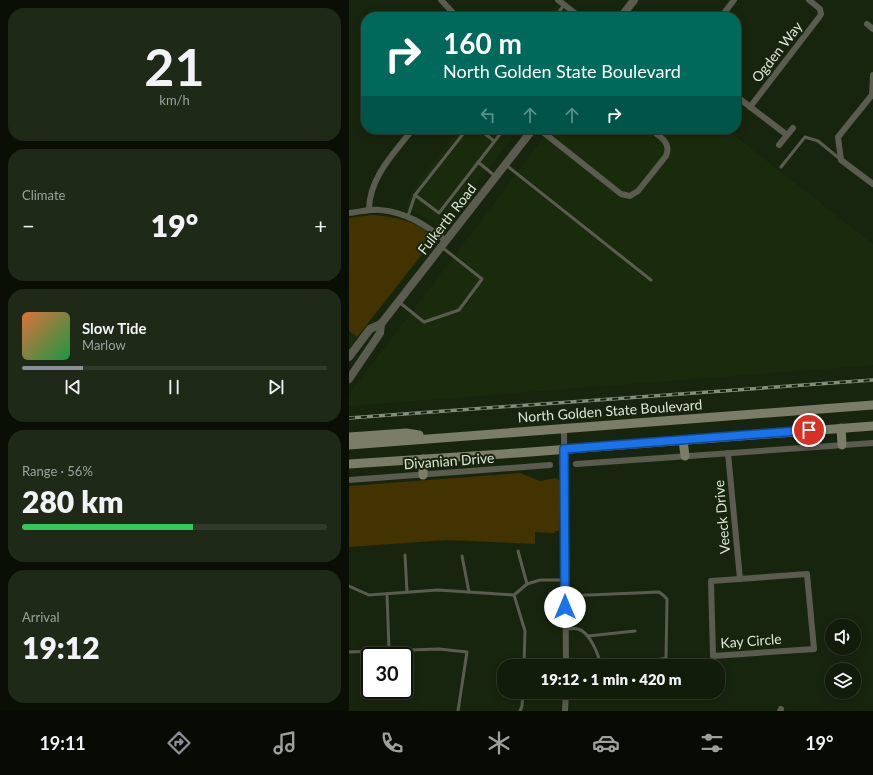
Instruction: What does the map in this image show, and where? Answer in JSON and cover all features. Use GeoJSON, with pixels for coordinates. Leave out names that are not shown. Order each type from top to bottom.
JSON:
{"type":"FeatureCollection","features":[{"type":"Feature","properties":{"kind":"main road","name":"North Golden State Boulevard"},"geometry":{"type":"LineString","coordinates":[[349,445],[438,437],[873,405]]}},
{"type":"Feature","properties":{"kind":"main road"},"geometry":{"type":"LineString","coordinates":[[349,464],[873,426]]}},
{"type":"Feature","properties":{"kind":"main road"},"geometry":{"type":"LineString","coordinates":[[841,428],[842,445]]}},
{"type":"Feature","properties":{"kind":"main road"},"geometry":{"type":"LineString","coordinates":[[349,437],[406,433],[438,437]]}},
{"type":"Feature","properties":{"kind":"main road"},"geometry":{"type":"LineString","coordinates":[[683,440],[685,456]]}},
{"type":"Feature","properties":{"kind":"main road"},"geometry":{"type":"LineString","coordinates":[[423,459],[423,474]]}},
{"type":"Feature","properties":{"kind":"street"},"geometry":{"type":"LineString","coordinates":[[441,0],[452,12]]}},
{"type":"Feature","properties":{"kind":"street"},"geometry":{"type":"LineString","coordinates":[[558,0],[573,12]]}},
{"type":"Feature","properties":{"kind":"street"},"geometry":{"type":"LineString","coordinates":[[625,12],[634,0]]}},
{"type":"Feature","properties":{"kind":"street"},"geometry":{"type":"LineString","coordinates":[[725,12],[734,0]]}},
{"type":"Feature","properties":{"kind":"street","name":"Ogden Way"},"geometry":{"type":"LineString","coordinates":[[750,107],[820,16],[821,12],[819,8],[809,0]]}},
{"type":"Feature","properties":{"kind":"street"},"geometry":{"type":"LineString","coordinates":[[867,24],[873,29]]}},
{"type":"Feature","properties":{"kind":"street"},"geometry":{"type":"LineString","coordinates":[[873,75],[872,95],[838,137],[841,160],[873,184]]}},
{"type":"Feature","properties":{"kind":"street"},"geometry":{"type":"LineString","coordinates":[[741,100],[787,135]]}},
{"type":"Feature","properties":{"kind":"street"},"geometry":{"type":"LineString","coordinates":[[779,145],[793,128]]}},
{"type":"Feature","properties":{"kind":"street"},"geometry":{"type":"LineString","coordinates":[[369,210],[370,195],[377,178],[385,165],[409,134]]}},
{"type":"Feature","properties":{"kind":"street","name":"Fulkerth Road"},"geometry":{"type":"LineString","coordinates":[[349,357],[370,329],[381,324],[399,302],[529,134]]}},
{"type":"Feature","properties":{"kind":"street"},"geometry":{"type":"LineString","coordinates":[[545,134],[621,194],[630,196],[638,191],[666,156],[668,147],[663,139],[656,134]]}},
{"type":"Feature","properties":{"kind":"street"},"geometry":{"type":"LineString","coordinates":[[349,213],[369,210],[385,211],[408,216],[429,227],[444,244]]}},
{"type":"Feature","properties":{"kind":"street","name":"Fulkerth Road"},"geometry":{"type":"LineString","coordinates":[[349,380],[381,333],[381,324]]}},
{"type":"Feature","properties":{"kind":"street"},"geometry":{"type":"LineString","coordinates":[[564,428],[566,659]]}},
{"type":"Feature","properties":{"kind":"street"},"geometry":{"type":"LineString","coordinates":[[576,464],[873,442]]}},
{"type":"Feature","properties":{"kind":"street","name":"Veeck Drive"},"geometry":{"type":"LineString","coordinates":[[728,453],[740,579]]}},
{"type":"Feature","properties":{"kind":"street","name":"Divanian Drive"},"geometry":{"type":"LineString","coordinates":[[349,480],[550,466]]}},
{"type":"Feature","properties":{"kind":"street","name":"Kay Circle"},"geometry":{"type":"LineString","coordinates":[[807,574],[814,649],[713,656],[711,581],[740,579],[807,574]]}},
{"type":"Feature","properties":{"kind":"street"},"geometry":{"type":"LineString","coordinates":[[565,711],[566,699]]}},
{"type":"Feature","properties":{"kind":"lane"},"geometry":{"type":"LineString","coordinates":[[559,12],[564,5]]}},
{"type":"Feature","properties":{"kind":"lane"},"geometry":{"type":"LineString","coordinates":[[408,216],[415,195],[463,134]]}},
{"type":"Feature","properties":{"kind":"lane"},"geometry":{"type":"LineString","coordinates":[[486,134],[495,141]]}},
{"type":"Feature","properties":{"kind":"lane"},"geometry":{"type":"LineString","coordinates":[[415,195],[439,213],[500,134]]}},
{"type":"Feature","properties":{"kind":"lane"},"geometry":{"type":"LineString","coordinates":[[781,167],[805,137],[818,141],[841,160]]}},
{"type":"Feature","properties":{"kind":"lane"},"geometry":{"type":"LineString","coordinates":[[478,162],[496,177]]}},
{"type":"Feature","properties":{"kind":"lane"},"geometry":{"type":"LineString","coordinates":[[506,165],[651,280]]}},
{"type":"Feature","properties":{"kind":"lane"},"geometry":{"type":"LineString","coordinates":[[399,302],[424,322],[459,310],[482,279],[444,244]]}},
{"type":"Feature","properties":{"kind":"lane"},"geometry":{"type":"LineString","coordinates":[[518,551],[527,584]]}},
{"type":"Feature","properties":{"kind":"lane"},"geometry":{"type":"LineString","coordinates":[[405,555],[407,592]]}},
{"type":"Feature","properties":{"kind":"lane"},"geometry":{"type":"LineString","coordinates":[[462,556],[469,592]]}},
{"type":"Feature","properties":{"kind":"lane"},"geometry":{"type":"LineString","coordinates":[[349,586],[369,595],[438,590],[514,595],[527,584],[540,580],[565,580]]}},
{"type":"Feature","properties":{"kind":"lane"},"geometry":{"type":"LineString","coordinates":[[565,596],[659,592],[663,594],[667,599],[666,658],[661,659]]}},
{"type":"Feature","properties":{"kind":"lane"},"geometry":{"type":"LineString","coordinates":[[387,594],[389,647]]}},
{"type":"Feature","properties":{"kind":"lane"},"geometry":{"type":"LineString","coordinates":[[514,595],[525,631],[524,659]]}},
{"type":"Feature","properties":{"kind":"lane"},"geometry":{"type":"LineString","coordinates":[[565,629],[580,629],[588,636],[595,648],[599,659]]}},
{"type":"Feature","properties":{"kind":"lane"},"geometry":{"type":"LineString","coordinates":[[588,636],[635,631]]}},
{"type":"Feature","properties":{"kind":"lane"},"geometry":{"type":"LineString","coordinates":[[413,649],[439,648],[467,652],[458,711]]}},
{"type":"Feature","properties":{"kind":"lane"},"geometry":{"type":"LineString","coordinates":[[349,652],[361,651]]}},
{"type":"Feature","properties":{"kind":"lane"},"geometry":{"type":"LineString","coordinates":[[520,711],[522,699]]}},
{"type":"Feature","properties":{"kind":"shaded area"},"geometry":{"type":"Polygon","coordinates":[[[556,5],[565,12],[551,12],[556,5]]]}},
{"type":"Feature","properties":{"kind":"shaded area"},"geometry":{"type":"Polygon","coordinates":[[[456,134],[515,134],[446,223],[439,227],[421,216],[406,210],[412,190],[456,134]]]}},
{"type":"Feature","properties":{"kind":"shaded area"},"geometry":{"type":"Polygon","coordinates":[[[546,134],[732,134],[873,244],[873,365],[349,406],[349,395],[546,134]]]}},
{"type":"Feature","properties":{"kind":"shaded area"},"geometry":{"type":"Polygon","coordinates":[[[371,215],[396,218],[415,224],[423,228],[431,240],[430,244],[357,337],[349,331],[349,218],[371,215]]]}},
{"type":"Feature","properties":{"kind":"shaded area"},"geometry":{"type":"Polygon","coordinates":[[[349,331],[357,337],[349,347],[349,331]]]}},
{"type":"Feature","properties":{"kind":"shaded area"},"geometry":{"type":"Polygon","coordinates":[[[520,473],[540,481],[556,478],[559,480],[559,531],[555,531],[555,533],[535,532],[535,544],[447,540],[349,547],[349,486],[520,473]]]}},
{"type":"Feature","properties":{"kind":"railway"},"geometry":{"type":"LineString","coordinates":[[349,418],[873,380]]}},
{"type":"Feature","properties":{"kind":"route"},"geometry":{"type":"LineString","coordinates":[[565,607],[564,449],[809,430]]}}]}
